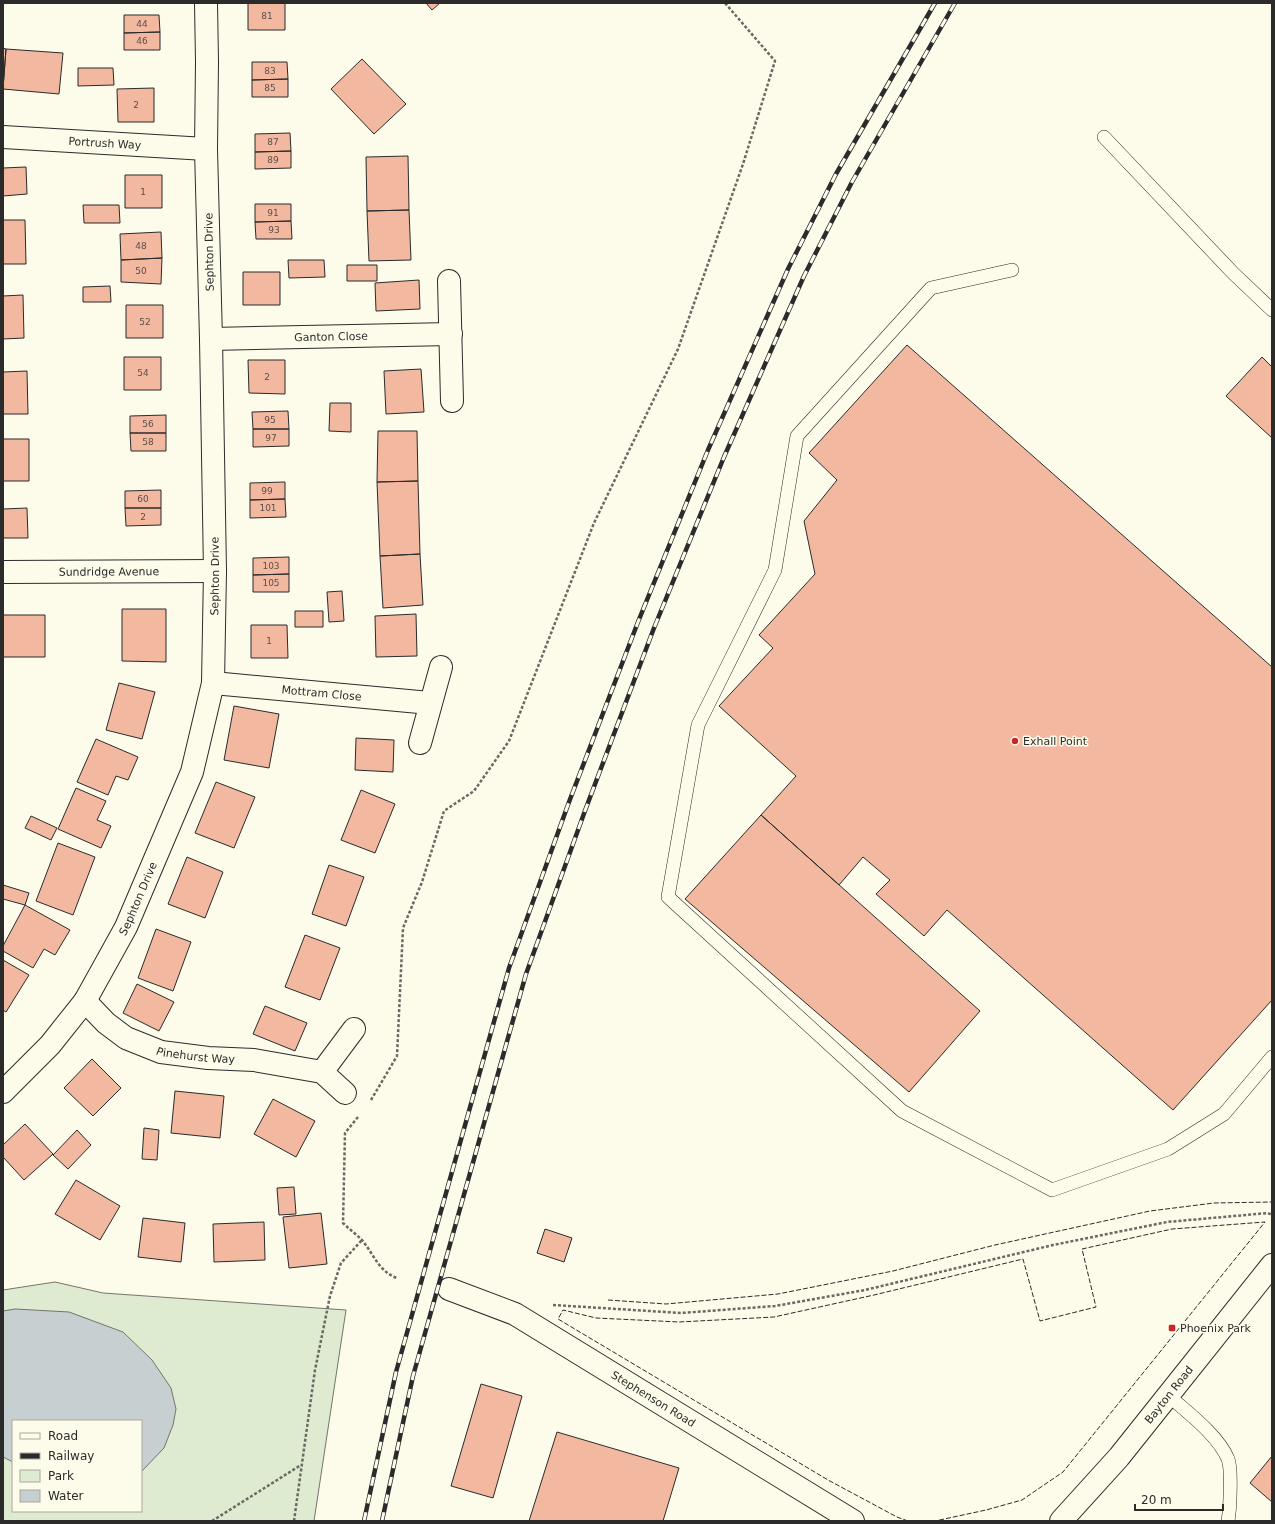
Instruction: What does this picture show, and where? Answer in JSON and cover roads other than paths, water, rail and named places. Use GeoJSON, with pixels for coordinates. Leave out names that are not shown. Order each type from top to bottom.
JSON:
{"type":"FeatureCollection","features":[{"type":"Feature","properties":{"kind":"street","name":"Sephton Drive"},"geometry":{"type":"LineString","coordinates":[[3,1092],[50,1045],[85,1001],[126,927],[192,772],[213,683],[214,571],[211,339],[206,149],[206,3]]}},
{"type":"Feature","properties":{"kind":"street","name":"Portrush Way"},"geometry":{"type":"LineString","coordinates":[[3,137],[206,149]]}},
{"type":"Feature","properties":{"kind":"street"},"geometry":{"type":"LineString","coordinates":[[449,281],[452,401]]}},
{"type":"Feature","properties":{"kind":"street","name":"Ganton Close"},"geometry":{"type":"LineString","coordinates":[[211,339],[450,334]]}},
{"type":"Feature","properties":{"kind":"street","name":"Sundridge Avenue"},"geometry":{"type":"LineString","coordinates":[[3,572],[214,571]]}},
{"type":"Feature","properties":{"kind":"street"},"geometry":{"type":"LineString","coordinates":[[420,743],[441,667]]}},
{"type":"Feature","properties":{"kind":"street","name":"Mottram Close"},"geometry":{"type":"LineString","coordinates":[[213,683],[430,703]]}},
{"type":"Feature","properties":{"kind":"street","name":"Pinehurst Way"},"geometry":{"type":"LineString","coordinates":[[85,1001],[106,1023],[126,1038],[161,1052],[208,1058],[254,1060],[322,1072]]}},
{"type":"Feature","properties":{"kind":"street"},"geometry":{"type":"LineString","coordinates":[[345,1093],[322,1072],[354,1029]]}},
{"type":"Feature","properties":{"kind":"street","name":"Bayton Road"},"geometry":{"type":"LineString","coordinates":[[1061,1521],[1120,1457],[1272,1265]]}},
{"type":"Feature","properties":{"kind":"street","name":"Stephenson Road"},"geometry":{"type":"LineString","coordinates":[[449,1289],[515,1314],[853,1521]]}},
{"type":"Feature","properties":{"kind":"lane"},"geometry":{"type":"LineString","coordinates":[[1104,137],[1233,273],[1272,310]]}},
{"type":"Feature","properties":{"kind":"lane"},"geometry":{"type":"LineString","coordinates":[[1012,270],[931,288],[797,436],[775,570],[698,725],[668,897],[902,1110],[1052,1190],[1168,1149],[1224,1114],[1272,1057]]}},
{"type":"Feature","properties":{"kind":"lane"},"geometry":{"type":"LineString","coordinates":[[1169,1396],[1217,1439],[1228,1460],[1230,1485],[1228,1521]]}},
{"type":"Feature","properties":{"kind":"water"},"geometry":{"type":"Polygon","coordinates":[[[15,1309],[69,1312],[123,1332],[152,1360],[171,1388],[176,1409],[173,1425],[164,1448],[142,1471],[142,1420],[12,1420],[12,1462],[3,1457],[3,1311],[15,1309]]]}},
{"type":"Feature","properties":{"kind":"railway"},"geometry":{"type":"LineString","coordinates":[[364,1521],[396,1372],[509,968],[569,802],[638,622],[708,450],[788,269],[836,174],[935,3]]}},
{"type":"Feature","properties":{"kind":"railway"},"geometry":{"type":"LineString","coordinates":[[382,1521],[413,1376],[526,974],[586,808],[654,628],[724,457],[804,276],[852,182],[955,3]]}},
{"type":"Feature","properties":{"kind":"place","name":"Exhall Point"},"geometry":{"type":"Point","coordinates":[1015,741]}},
{"type":"Feature","properties":{"kind":"place","name":"Phoenix Park"},"geometry":{"type":"Point","coordinates":[1172,1328]}}]}
